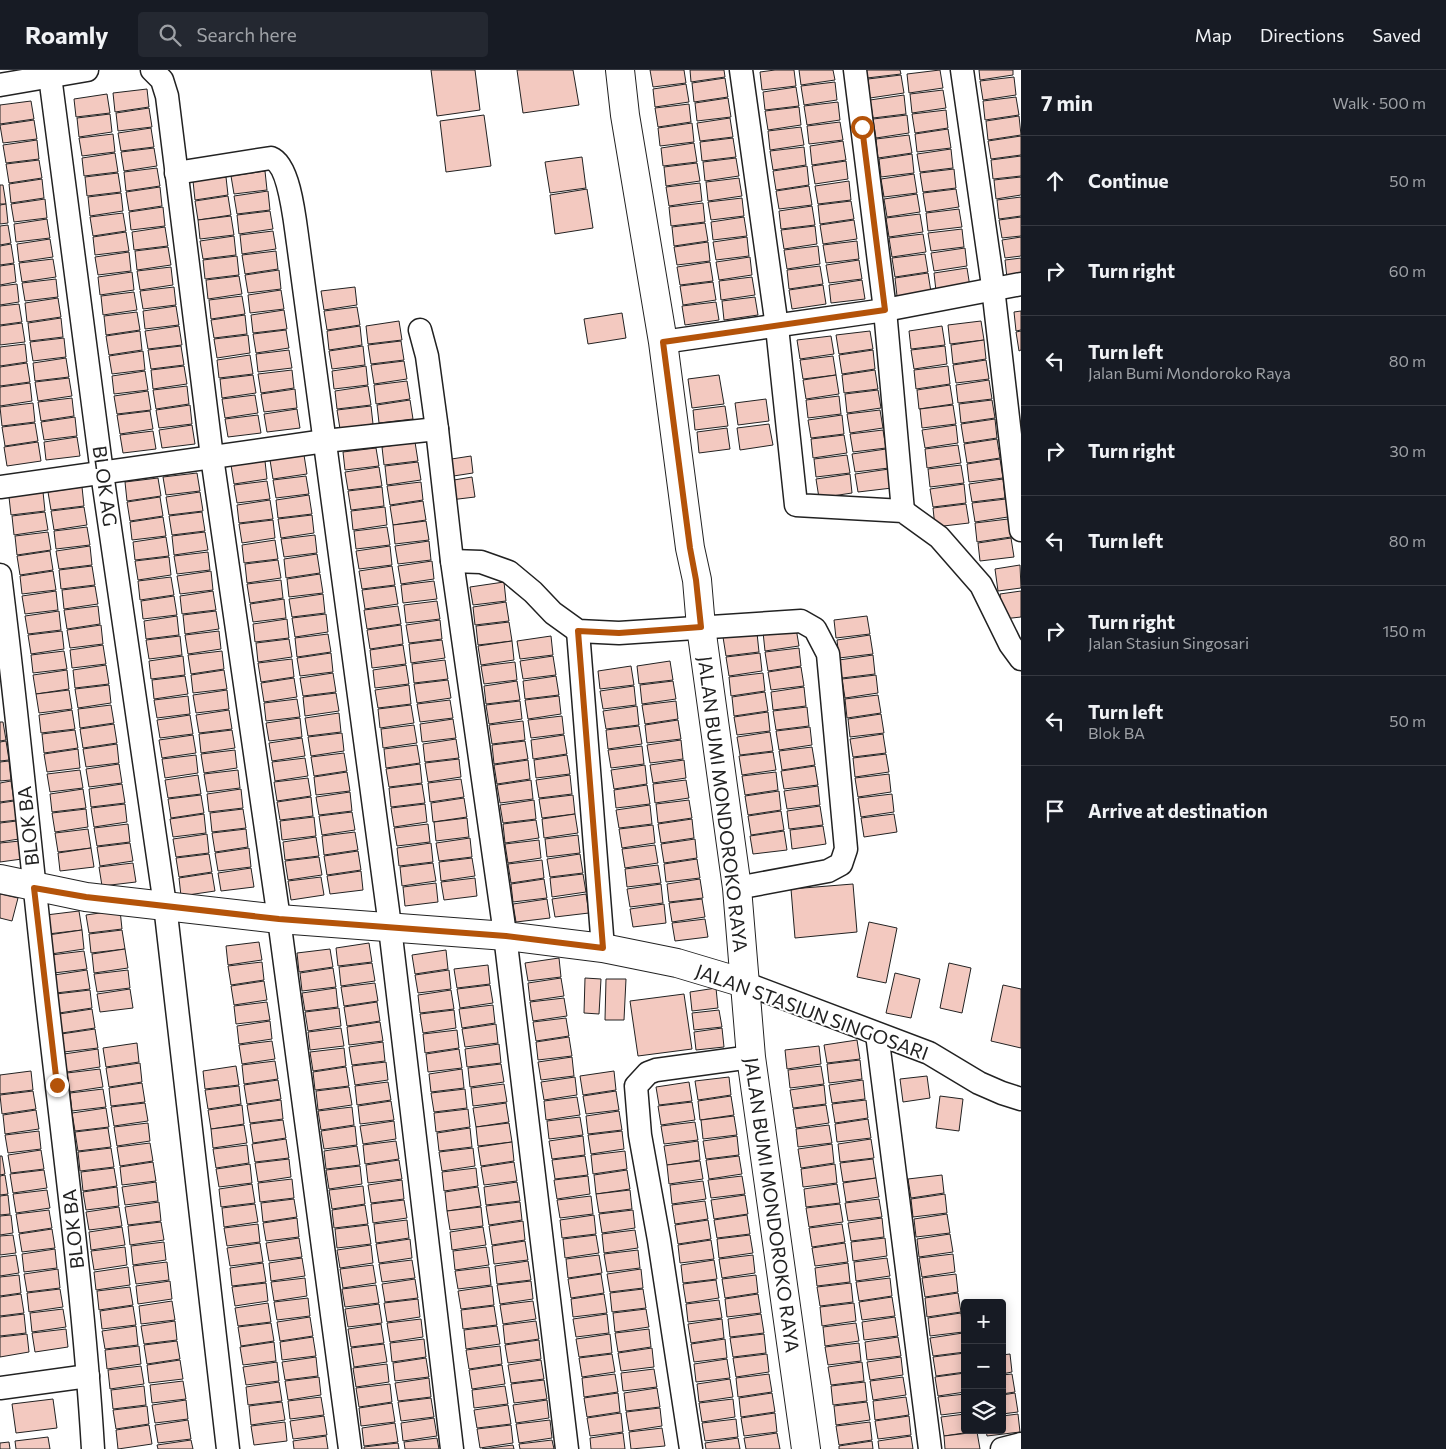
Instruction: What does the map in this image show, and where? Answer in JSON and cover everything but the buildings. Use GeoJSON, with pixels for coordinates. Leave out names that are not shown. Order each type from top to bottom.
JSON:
{"type":"FeatureCollection","features":[{"type":"Feature","properties":{"kind":"street"},"geometry":{"type":"LineString","coordinates":[[0,85],[87,70]]}},
{"type":"Feature","properties":{"kind":"street"},"geometry":{"type":"LineString","coordinates":[[152,70],[162,80],[167,96],[212,457],[279,919],[350,1449]]}},
{"type":"Feature","properties":{"kind":"street","name":"JALAN BUMI MONDOROKO RAYA"},"geometry":{"type":"LineString","coordinates":[[620,70],[625,115],[663,342],[737,888],[751,1057],[806,1449]]}},
{"type":"Feature","properties":{"kind":"street"},"geometry":{"type":"LineString","coordinates":[[742,70],[778,327],[796,505],[903,511],[939,537],[981,586],[1010,644],[1021,659]]}},
{"type":"Feature","properties":{"kind":"street"},"geometry":{"type":"LineString","coordinates":[[855,70],[885,310],[903,511]]}},
{"type":"Feature","properties":{"kind":"street"},"geometry":{"type":"LineString","coordinates":[[962,70],[993,288],[1021,530]]}},
{"type":"Feature","properties":{"kind":"street","name":"BLOK AG"},"geometry":{"type":"LineString","coordinates":[[50,76],[102,473],[164,900],[228,1449]]}},
{"type":"Feature","properties":{"kind":"street"},"geometry":{"type":"LineString","coordinates":[[176,173],[271,158],[282,167],[298,243],[390,928],[452,1449]]}},
{"type":"Feature","properties":{"kind":"street"},"geometry":{"type":"LineString","coordinates":[[663,342],[778,327],[885,310],[1021,284]]}},
{"type":"Feature","properties":{"kind":"street"},"geometry":{"type":"LineString","coordinates":[[420,330],[427,356],[438,429],[452,561],[506,936],[567,1449]]}},
{"type":"Feature","properties":{"kind":"street"},"geometry":{"type":"LineString","coordinates":[[0,487],[325,441],[438,429]]}},
{"type":"Feature","properties":{"kind":"street"},"geometry":{"type":"LineString","coordinates":[[452,561],[481,562],[510,572],[528,587],[553,614],[578,631],[619,633],[700,617],[801,621],[815,629],[828,654],[846,856],[839,866],[828,871],[737,888]]}},
{"type":"Feature","properties":{"kind":"street","name":"BLOK BA"},"geometry":{"type":"LineString","coordinates":[[0,575],[15,692],[34,888],[88,1376],[92,1449]]}},
{"type":"Feature","properties":{"kind":"street"},"geometry":{"type":"LineString","coordinates":[[578,631],[603,948]]}},
{"type":"Feature","properties":{"kind":"street","name":"JALAN STASIUN SINGOSARI"},"geometry":{"type":"LineString","coordinates":[[0,879],[34,888],[86,897],[164,900],[279,919],[506,936],[603,948],[677,963],[744,983],[929,1053],[979,1083],[1002,1093],[1021,1098]]}},
{"type":"Feature","properties":{"kind":"street"},"geometry":{"type":"LineString","coordinates":[[877,1034],[930,1449]]}},
{"type":"Feature","properties":{"kind":"street"},"geometry":{"type":"LineString","coordinates":[[691,1449],[659,1240],[640,1135],[636,1086],[648,1073],[656,1070],[751,1057]]}},
{"type":"Feature","properties":{"kind":"street"},"geometry":{"type":"LineString","coordinates":[[0,1388],[88,1376]]}},
{"type":"Feature","properties":{"kind":"street"},"geometry":{"type":"LineString","coordinates":[[1002,1449],[1021,1444]]}},
{"type":"Feature","properties":{"kind":"route"},"geometry":{"type":"LineString","coordinates":[[57,1085],[34,888],[86,897],[279,919],[506,936],[603,948],[578,631],[604,634],[701,627],[700,607],[690,548],[663,342],[778,327],[885,310],[862,127]]}}]}
